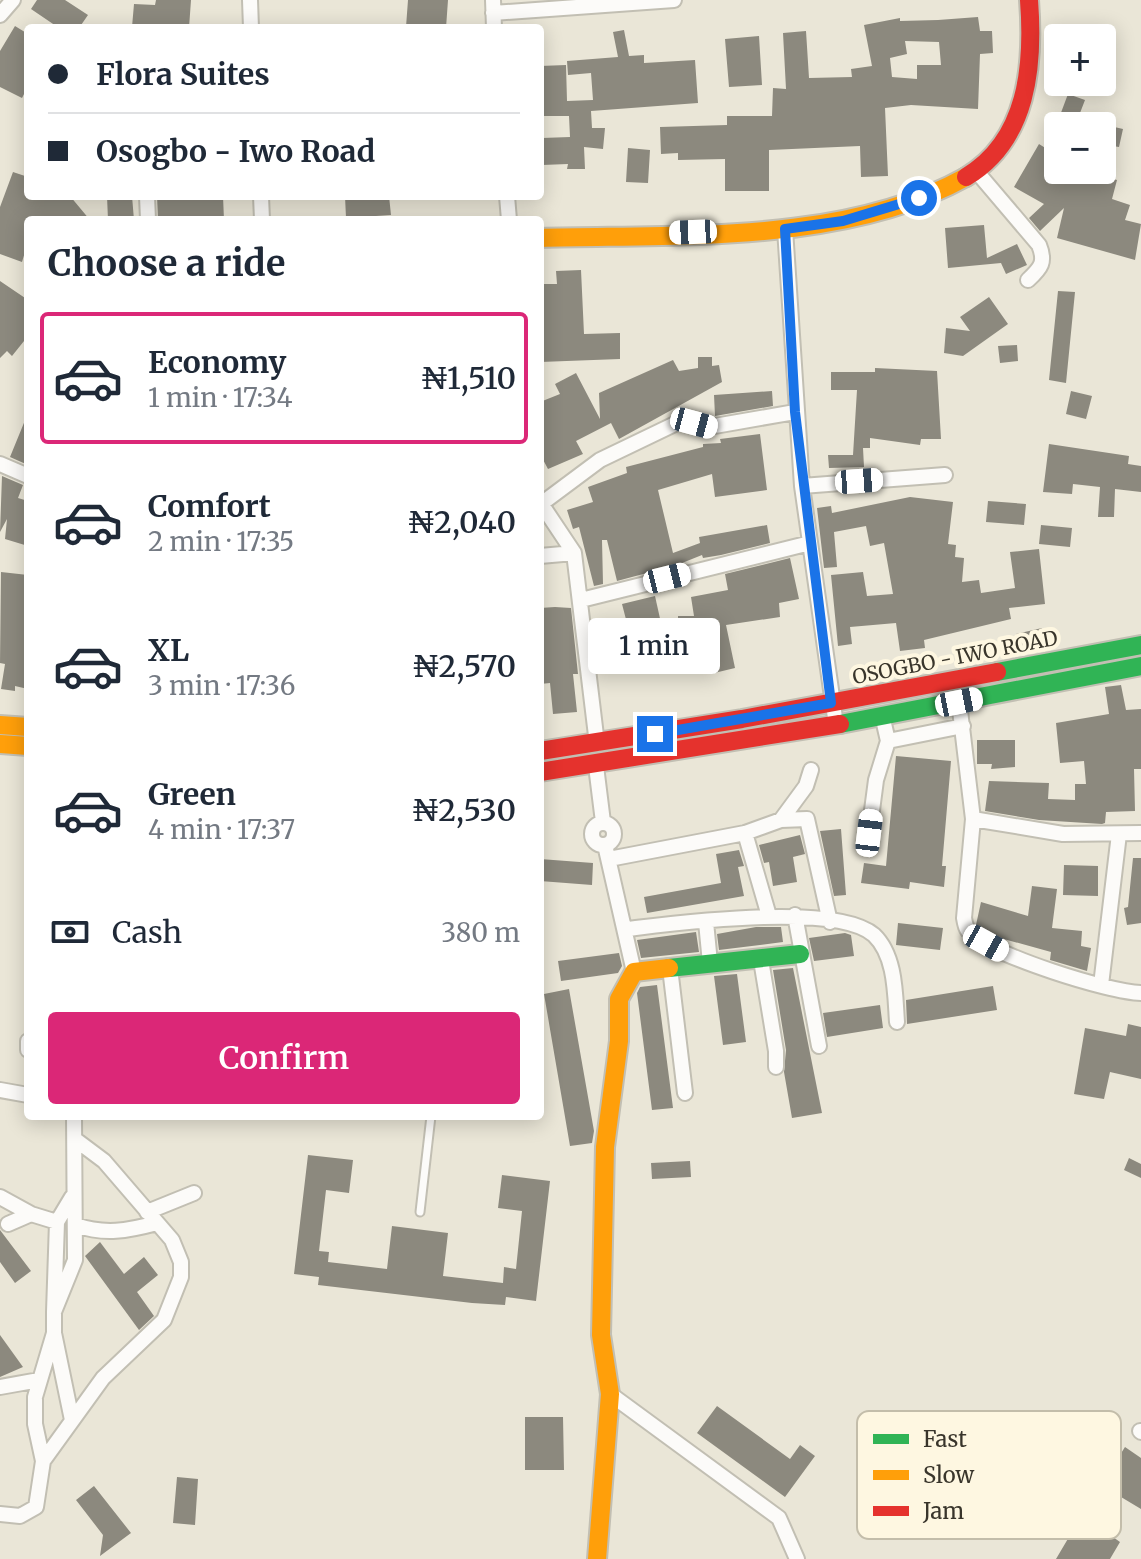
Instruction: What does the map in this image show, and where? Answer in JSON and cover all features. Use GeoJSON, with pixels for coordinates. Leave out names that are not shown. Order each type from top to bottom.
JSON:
{"type":"FeatureCollection","features":[{"type":"Feature","properties":{"kind":"street"},"geometry":{"type":"LineString","coordinates":[[0,15],[13,0]]}},
{"type":"Feature","properties":{"kind":"street"},"geometry":{"type":"LineString","coordinates":[[250,0],[251,24]]}},
{"type":"Feature","properties":{"kind":"street"},"geometry":{"type":"LineString","coordinates":[[493,14],[674,0]]}},
{"type":"Feature","properties":{"kind":"street"},"geometry":{"type":"LineString","coordinates":[[544,238],[785,229],[843,221],[899,205],[977,172],[1008,137],[1018,115],[1031,47],[1029,0]]}},
{"type":"Feature","properties":{"kind":"street"},"geometry":{"type":"LineString","coordinates":[[977,172],[1039,245],[1043,256],[1041,268],[1028,280]]}},
{"type":"Feature","properties":{"kind":"street"},"geometry":{"type":"LineString","coordinates":[[785,229],[802,486],[836,725]]}},
{"type":"Feature","properties":{"kind":"street"},"geometry":{"type":"LineString","coordinates":[[544,500],[600,460],[679,422],[709,427],[795,412]]}},
{"type":"Feature","properties":{"kind":"street"},"geometry":{"type":"LineString","coordinates":[[0,464],[24,474]]}},
{"type":"Feature","properties":{"kind":"street"},"geometry":{"type":"LineString","coordinates":[[802,486],[945,475]]}},
{"type":"Feature","properties":{"kind":"street"},"geometry":{"type":"LineString","coordinates":[[544,509],[574,553],[597,744]]}},
{"type":"Feature","properties":{"kind":"street"},"geometry":{"type":"LineString","coordinates":[[581,600],[810,543]]}},
{"type":"Feature","properties":{"kind":"street"},"geometry":{"type":"LineString","coordinates":[[544,556],[574,553]]}},
{"type":"Feature","properties":{"kind":"street","name":"OSOGBO - IWO ROAD"},"geometry":{"type":"LineString","coordinates":[[544,751],[831,703],[1141,645]]}},
{"type":"Feature","properties":{"kind":"street"},"geometry":{"type":"LineString","coordinates":[[544,772],[596,766],[836,725],[1141,666]]}},
{"type":"Feature","properties":{"kind":"street"},"geometry":{"type":"LineString","coordinates":[[959,702],[973,819],[966,928],[971,935],[1001,951],[1101,985],[1141,993]]}},
{"type":"Feature","properties":{"kind":"street"},"geometry":{"type":"LineString","coordinates":[[869,833],[876,780],[888,741],[882,715]]}},
{"type":"Feature","properties":{"kind":"street"},"geometry":{"type":"LineString","coordinates":[[0,725],[24,727]]}},
{"type":"Feature","properties":{"kind":"street"},"geometry":{"type":"LineString","coordinates":[[888,741],[963,726]]}},
{"type":"Feature","properties":{"kind":"street"},"geometry":{"type":"LineString","coordinates":[[0,744],[24,746]]}},
{"type":"Feature","properties":{"kind":"street"},"geometry":{"type":"LineString","coordinates":[[596,766],[603,822],[596,825],[592,835],[607,852],[627,929],[634,972],[619,999],[619,1041],[605,1147],[601,1335],[610,1394],[597,1559]]}},
{"type":"Feature","properties":{"kind":"street"},"geometry":{"type":"LineString","coordinates":[[781,820],[806,786],[811,770]]}},
{"type":"Feature","properties":{"kind":"street"},"geometry":{"type":"LineString","coordinates":[[607,852],[745,833],[781,820],[807,819],[830,922]]}},
{"type":"Feature","properties":{"kind":"street"},"geometry":{"type":"LineString","coordinates":[[973,819],[1063,834],[1141,833]]}},
{"type":"Feature","properties":{"kind":"street"},"geometry":{"type":"LineString","coordinates":[[745,833],[769,916]]}},
{"type":"Feature","properties":{"kind":"street"},"geometry":{"type":"LineString","coordinates":[[1101,985],[1119,834]]}},
{"type":"Feature","properties":{"kind":"street"},"geometry":{"type":"LineString","coordinates":[[795,915],[819,1046]]}},
{"type":"Feature","properties":{"kind":"street"},"geometry":{"type":"LineString","coordinates":[[627,929],[795,915],[864,929],[876,937],[893,973],[897,1022]]}},
{"type":"Feature","properties":{"kind":"street"},"geometry":{"type":"LineString","coordinates":[[706,922],[710,963]]}},
{"type":"Feature","properties":{"kind":"street"},"geometry":{"type":"LineString","coordinates":[[634,972],[800,954]]}},
{"type":"Feature","properties":{"kind":"street"},"geometry":{"type":"LineString","coordinates":[[761,960],[776,1067]]}},
{"type":"Feature","properties":{"kind":"street"},"geometry":{"type":"LineString","coordinates":[[670,968],[685,1093]]}},
{"type":"Feature","properties":{"kind":"street"},"geometry":{"type":"LineString","coordinates":[[0,1090],[24,1094]]}},
{"type":"Feature","properties":{"kind":"street"},"geometry":{"type":"LineString","coordinates":[[54,1312],[75,1260],[72,1197],[74,1120]]}},
{"type":"Feature","properties":{"kind":"street"},"geometry":{"type":"LineString","coordinates":[[43,1461],[103,1378],[164,1320],[172,1303],[181,1262],[172,1240],[104,1161],[76,1140]]}},
{"type":"Feature","properties":{"kind":"street"},"geometry":{"type":"LineString","coordinates":[[75,1225],[93,1231],[116,1233],[152,1218],[194,1193]]}},
{"type":"Feature","properties":{"kind":"street"},"geometry":{"type":"LineString","coordinates":[[0,1197],[31,1214],[57,1222]]}},
{"type":"Feature","properties":{"kind":"street"},"geometry":{"type":"LineString","coordinates":[[72,1197],[57,1222],[54,1312],[54,1333],[72,1420]]}},
{"type":"Feature","properties":{"kind":"street"},"geometry":{"type":"LineString","coordinates":[[8,1224],[31,1214]]}},
{"type":"Feature","properties":{"kind":"street"},"geometry":{"type":"LineString","coordinates":[[0,1514],[20,1516],[36,1507],[43,1461],[35,1424],[35,1397],[54,1333]]}},
{"type":"Feature","properties":{"kind":"street"},"geometry":{"type":"LineString","coordinates":[[0,1387],[39,1380]]}},
{"type":"Feature","properties":{"kind":"street"},"geometry":{"type":"LineString","coordinates":[[610,1394],[779,1518],[797,1559]]}},
{"type":"Feature","properties":{"kind":"lane"},"geometry":{"type":"LineString","coordinates":[[420,1212],[431,1120]]}},
{"type":"Feature","properties":{"kind":"building"},"geometry":{"type":"Polygon","coordinates":[[[37,0],[65,0],[88,15],[82,24],[53,24],[31,9],[37,0]]]}},
{"type":"Feature","properties":{"kind":"building"},"geometry":{"type":"Polygon","coordinates":[[[156,0],[191,0],[189,24],[132,24],[134,4],[155,5],[156,0]]]}},
{"type":"Feature","properties":{"kind":"building"},"geometry":{"type":"Polygon","coordinates":[[[408,0],[448,0],[446,24],[406,24],[408,0]]]}},
{"type":"Feature","properties":{"kind":"building"},"geometry":{"type":"Polygon","coordinates":[[[978,17],[980,31],[992,31],[993,53],[980,54],[978,109],[911,105],[885,108],[888,176],[861,177],[860,146],[769,150],[769,191],[725,191],[725,159],[678,160],[678,153],[661,154],[660,127],[727,125],[727,116],[772,116],[773,88],[786,89],[783,33],[806,31],[809,78],[852,77],[851,69],[872,66],[864,25],[900,18],[900,21],[978,17]],[[905,41],[907,54],[890,58],[892,77],[917,79],[917,65],[941,65],[939,42],[905,41]]]}},
{"type":"Feature","properties":{"kind":"building"},"geometry":{"type":"Polygon","coordinates":[[[15,26],[24,32],[22,98],[0,87],[0,51],[15,26]]]}},
{"type":"Feature","properties":{"kind":"building"},"geometry":{"type":"Polygon","coordinates":[[[624,30],[629,56],[644,55],[644,63],[695,60],[698,103],[591,111],[592,128],[605,128],[603,149],[584,147],[585,169],[567,169],[568,164],[544,165],[544,138],[570,137],[569,116],[544,116],[544,66],[566,65],[567,101],[593,100],[591,73],[568,75],[567,61],[618,57],[613,32],[624,30]]]}},
{"type":"Feature","properties":{"kind":"building"},"geometry":{"type":"Polygon","coordinates":[[[759,36],[762,85],[729,87],[725,39],[759,36]]]}},
{"type":"Feature","properties":{"kind":"building"},"geometry":{"type":"Polygon","coordinates":[[[1067,96],[1085,100],[1080,112],[1061,112],[1067,96]]]}},
{"type":"Feature","properties":{"kind":"building"},"geometry":{"type":"Polygon","coordinates":[[[1116,127],[1123,129],[1119,147],[1116,147],[1116,127]]]}},
{"type":"Feature","properties":{"kind":"building"},"geometry":{"type":"Polygon","coordinates":[[[1039,144],[1044,147],[1044,184],[1116,184],[1112,199],[1130,205],[1125,220],[1141,224],[1135,260],[1057,238],[1064,208],[1040,231],[1029,218],[1044,204],[1014,187],[1039,144]]]}},
{"type":"Feature","properties":{"kind":"building"},"geometry":{"type":"Polygon","coordinates":[[[628,148],[650,150],[648,183],[626,182],[628,148]]]}},
{"type":"Feature","properties":{"kind":"building"},"geometry":{"type":"Polygon","coordinates":[[[13,172],[24,176],[24,200],[73,200],[87,216],[24,216],[22,262],[0,254],[0,207],[13,172]]]}},
{"type":"Feature","properties":{"kind":"building"},"geometry":{"type":"Polygon","coordinates":[[[107,200],[132,200],[134,216],[108,216],[107,200]]]}},
{"type":"Feature","properties":{"kind":"building"},"geometry":{"type":"Polygon","coordinates":[[[157,200],[223,200],[224,216],[158,216],[157,200]]]}},
{"type":"Feature","properties":{"kind":"building"},"geometry":{"type":"Polygon","coordinates":[[[345,200],[389,200],[391,215],[346,216],[345,200]]]}},
{"type":"Feature","properties":{"kind":"building"},"geometry":{"type":"Polygon","coordinates":[[[984,225],[987,258],[1017,244],[1027,265],[1006,274],[1001,263],[948,268],[945,228],[984,225]]]}},
{"type":"Feature","properties":{"kind":"building"},"geometry":{"type":"Polygon","coordinates":[[[581,270],[584,334],[620,333],[620,359],[544,362],[544,284],[557,284],[556,271],[581,270]]]}},
{"type":"Feature","properties":{"kind":"building"},"geometry":{"type":"Polygon","coordinates":[[[0,281],[24,297],[24,341],[12,356],[7,351],[0,358],[0,281]]]}},
{"type":"Feature","properties":{"kind":"building"},"geometry":{"type":"Polygon","coordinates":[[[1058,291],[1075,292],[1066,383],[1049,380],[1058,291]]]}},
{"type":"Feature","properties":{"kind":"building"},"geometry":{"type":"Polygon","coordinates":[[[989,297],[1008,324],[963,356],[944,353],[946,328],[970,331],[960,317],[989,297]]]}},
{"type":"Feature","properties":{"kind":"building"},"geometry":{"type":"Polygon","coordinates":[[[1017,345],[1018,361],[1000,363],[998,346],[1017,345]]]}},
{"type":"Feature","properties":{"kind":"building"},"geometry":{"type":"Polygon","coordinates":[[[698,357],[712,357],[712,366],[719,365],[722,382],[619,439],[611,423],[576,441],[583,454],[548,469],[544,462],[544,400],[560,394],[555,384],[576,373],[600,419],[599,393],[673,360],[679,371],[698,368],[698,357]]]}},
{"type":"Feature","properties":{"kind":"building"},"geometry":{"type":"Polygon","coordinates":[[[875,368],[937,371],[941,439],[921,439],[920,445],[870,438],[870,448],[863,448],[864,467],[829,468],[828,455],[853,455],[857,390],[831,390],[831,372],[875,372],[875,368]]]}},
{"type":"Feature","properties":{"kind":"building"},"geometry":{"type":"Polygon","coordinates":[[[772,391],[773,406],[715,416],[714,395],[772,391]]]}},
{"type":"Feature","properties":{"kind":"building"},"geometry":{"type":"Polygon","coordinates":[[[1071,391],[1092,396],[1086,419],[1066,414],[1071,391]]]}},
{"type":"Feature","properties":{"kind":"building"},"geometry":{"type":"Polygon","coordinates":[[[24,423],[24,463],[10,457],[24,423]]]}},
{"type":"Feature","properties":{"kind":"building"},"geometry":{"type":"Polygon","coordinates":[[[760,434],[767,490],[715,497],[712,474],[658,490],[673,553],[700,543],[699,537],[767,525],[770,543],[721,555],[703,558],[702,555],[617,581],[607,540],[602,540],[603,584],[594,586],[579,527],[573,529],[567,510],[593,502],[588,487],[627,473],[626,467],[703,447],[703,444],[721,443],[720,439],[760,434]]]}},
{"type":"Feature","properties":{"kind":"building"},"geometry":{"type":"Polygon","coordinates":[[[1049,444],[1129,456],[1128,464],[1141,466],[1141,492],[1115,489],[1114,517],[1098,517],[1100,487],[1073,484],[1072,494],[1043,492],[1049,444]]]}},
{"type":"Feature","properties":{"kind":"building"},"geometry":{"type":"Polygon","coordinates":[[[2,476],[23,485],[18,498],[24,500],[24,545],[5,539],[7,519],[0,532],[2,476]]]}},
{"type":"Feature","properties":{"kind":"building"},"geometry":{"type":"Polygon","coordinates":[[[910,497],[953,502],[948,544],[956,545],[955,557],[964,558],[962,582],[979,580],[981,593],[1015,588],[1010,552],[1039,549],[1045,604],[1009,608],[1011,619],[924,640],[925,648],[900,651],[896,623],[850,627],[852,644],[838,646],[831,575],[863,572],[867,596],[893,594],[884,543],[870,546],[866,526],[834,532],[837,567],[824,568],[817,508],[831,506],[832,513],[910,497]]]}},
{"type":"Feature","properties":{"kind":"building"},"geometry":{"type":"Polygon","coordinates":[[[988,501],[1026,504],[1024,525],[986,522],[988,501]]]}},
{"type":"Feature","properties":{"kind":"building"},"geometry":{"type":"Polygon","coordinates":[[[1041,525],[1072,528],[1070,547],[1039,544],[1041,525]]]}},
{"type":"Feature","properties":{"kind":"building"},"geometry":{"type":"Polygon","coordinates":[[[790,558],[799,599],[779,603],[780,617],[726,625],[735,668],[710,674],[700,628],[678,628],[678,616],[694,616],[691,597],[728,590],[725,574],[790,558]]]}},
{"type":"Feature","properties":{"kind":"building"},"geometry":{"type":"Polygon","coordinates":[[[1,572],[24,575],[24,688],[15,686],[15,691],[1,689],[5,664],[0,663],[1,572]]]}},
{"type":"Feature","properties":{"kind":"building"},"geometry":{"type":"Polygon","coordinates":[[[655,596],[661,623],[629,631],[622,604],[655,596]]]}},
{"type":"Feature","properties":{"kind":"building"},"geometry":{"type":"Polygon","coordinates":[[[544,608],[571,608],[578,674],[573,674],[577,712],[553,714],[550,683],[544,684],[544,608]]]}},
{"type":"Feature","properties":{"kind":"building"},"geometry":{"type":"Polygon","coordinates":[[[1042,628],[1046,646],[1020,651],[1016,634],[1042,628]]]}},
{"type":"Feature","properties":{"kind":"building"},"geometry":{"type":"Polygon","coordinates":[[[662,651],[665,665],[623,673],[620,659],[662,651]]]}},
{"type":"Feature","properties":{"kind":"building"},"geometry":{"type":"Polygon","coordinates":[[[1121,685],[1126,710],[1141,709],[1141,769],[1134,769],[1135,811],[1106,812],[1105,823],[1102,824],[1039,820],[985,811],[989,781],[1049,783],[1048,799],[1075,800],[1075,784],[1086,784],[1084,761],[1060,763],[1056,723],[1109,714],[1105,687],[1121,685]]]}},
{"type":"Feature","properties":{"kind":"building"},"geometry":{"type":"Polygon","coordinates":[[[977,740],[1015,740],[1015,767],[991,769],[992,764],[977,764],[977,740]]]}},
{"type":"Feature","properties":{"kind":"building"},"geometry":{"type":"Polygon","coordinates":[[[896,756],[951,761],[942,866],[946,866],[944,887],[910,882],[909,889],[861,883],[864,863],[886,866],[896,756]]]}},
{"type":"Feature","properties":{"kind":"building"},"geometry":{"type":"Polygon","coordinates":[[[841,829],[846,895],[834,896],[820,831],[841,829]]]}},
{"type":"Feature","properties":{"kind":"building"},"geometry":{"type":"Polygon","coordinates":[[[800,835],[805,854],[793,857],[797,882],[773,886],[769,862],[764,863],[759,845],[800,835]]]}},
{"type":"Feature","properties":{"kind":"building"},"geometry":{"type":"Polygon","coordinates":[[[739,850],[744,866],[738,867],[744,896],[647,913],[644,897],[721,883],[716,854],[739,850]]]}},
{"type":"Feature","properties":{"kind":"building"},"geometry":{"type":"Polygon","coordinates":[[[1133,858],[1141,858],[1141,923],[1127,925],[1124,908],[1128,907],[1133,858]]]}},
{"type":"Feature","properties":{"kind":"building"},"geometry":{"type":"Polygon","coordinates":[[[544,859],[593,863],[592,885],[544,881],[544,859]]]}},
{"type":"Feature","properties":{"kind":"building"},"geometry":{"type":"Polygon","coordinates":[[[1064,865],[1098,866],[1098,896],[1063,895],[1064,865]]]}},
{"type":"Feature","properties":{"kind":"building"},"geometry":{"type":"Polygon","coordinates":[[[1032,886],[1057,889],[1052,928],[1082,931],[1081,946],[1091,948],[1087,971],[1050,960],[1051,952],[993,936],[976,925],[981,902],[1028,916],[1032,886]]]}},
{"type":"Feature","properties":{"kind":"building"},"geometry":{"type":"Polygon","coordinates":[[[898,923],[943,928],[940,950],[896,945],[898,923]]]}},
{"type":"Feature","properties":{"kind":"building"},"geometry":{"type":"Polygon","coordinates":[[[756,927],[781,927],[783,942],[719,950],[717,934],[756,927]]]}},
{"type":"Feature","properties":{"kind":"building"},"geometry":{"type":"Polygon","coordinates":[[[696,932],[699,952],[641,958],[637,940],[696,932]]]}},
{"type":"Feature","properties":{"kind":"building"},"geometry":{"type":"Polygon","coordinates":[[[845,933],[851,935],[854,956],[814,961],[809,938],[845,933]]]}},
{"type":"Feature","properties":{"kind":"building"},"geometry":{"type":"Polygon","coordinates":[[[619,953],[622,966],[618,973],[561,981],[558,961],[619,953]]]}},
{"type":"Feature","properties":{"kind":"building"},"geometry":{"type":"Polygon","coordinates":[[[793,968],[822,1113],[792,1118],[784,1072],[786,1050],[773,970],[793,968]]]}},
{"type":"Feature","properties":{"kind":"building"},"geometry":{"type":"Polygon","coordinates":[[[737,974],[746,1042],[723,1045],[714,976],[737,974]]]}},
{"type":"Feature","properties":{"kind":"building"},"geometry":{"type":"Polygon","coordinates":[[[657,985],[673,1108],[652,1110],[637,993],[640,987],[657,985]]]}},
{"type":"Feature","properties":{"kind":"building"},"geometry":{"type":"Polygon","coordinates":[[[993,986],[997,1010],[907,1024],[906,1000],[993,986]]]}},
{"type":"Feature","properties":{"kind":"building"},"geometry":{"type":"Polygon","coordinates":[[[569,989],[594,1131],[592,1143],[570,1146],[544,994],[569,989]]]}},
{"type":"Feature","properties":{"kind":"building"},"geometry":{"type":"Polygon","coordinates":[[[880,1005],[883,1028],[827,1037],[823,1013],[880,1005]]]}},
{"type":"Feature","properties":{"kind":"building"},"geometry":{"type":"Polygon","coordinates":[[[1128,1024],[1141,1027],[1141,1079],[1110,1072],[1104,1099],[1074,1094],[1085,1028],[1126,1036],[1128,1024]]]}},
{"type":"Feature","properties":{"kind":"building"},"geometry":{"type":"Polygon","coordinates":[[[308,1155],[353,1160],[349,1193],[326,1190],[319,1251],[329,1252],[328,1262],[387,1269],[392,1226],[448,1233],[443,1276],[503,1283],[504,1267],[516,1269],[522,1211],[498,1208],[502,1175],[550,1181],[536,1301],[506,1297],[505,1305],[472,1303],[318,1285],[319,1277],[294,1274],[308,1155]]]}},
{"type":"Feature","properties":{"kind":"building"},"geometry":{"type":"Polygon","coordinates":[[[1129,1158],[1141,1164],[1141,1178],[1124,1170],[1129,1158]]]}},
{"type":"Feature","properties":{"kind":"building"},"geometry":{"type":"Polygon","coordinates":[[[690,1161],[691,1177],[652,1179],[651,1163],[690,1161]]]}},
{"type":"Feature","properties":{"kind":"building"},"geometry":{"type":"Polygon","coordinates":[[[0,1230],[31,1271],[15,1283],[0,1262],[0,1230]]]}},
{"type":"Feature","properties":{"kind":"building"},"geometry":{"type":"Polygon","coordinates":[[[100,1242],[124,1274],[144,1257],[158,1275],[137,1292],[154,1316],[139,1330],[85,1256],[100,1242]]]}},
{"type":"Feature","properties":{"kind":"building"},"geometry":{"type":"Polygon","coordinates":[[[0,1335],[23,1367],[0,1377],[0,1335]]]}},
{"type":"Feature","properties":{"kind":"building"},"geometry":{"type":"Polygon","coordinates":[[[717,1406],[790,1459],[800,1445],[815,1456],[785,1497],[697,1433],[717,1406]]]}},
{"type":"Feature","properties":{"kind":"building"},"geometry":{"type":"Polygon","coordinates":[[[525,1417],[563,1417],[564,1470],[525,1470],[525,1417]]]}},
{"type":"Feature","properties":{"kind":"building"},"geometry":{"type":"Polygon","coordinates":[[[1125,1447],[1141,1458],[1141,1509],[1121,1497],[1121,1453],[1125,1447]]]}},
{"type":"Feature","properties":{"kind":"building"},"geometry":{"type":"Polygon","coordinates":[[[177,1477],[198,1479],[195,1525],[173,1523],[177,1477]]]}},
{"type":"Feature","properties":{"kind":"building"},"geometry":{"type":"Polygon","coordinates":[[[94,1486],[131,1533],[100,1556],[103,1535],[76,1500],[94,1486]]]}},
{"type":"Feature","properties":{"kind":"building"},"geometry":{"type":"Polygon","coordinates":[[[1068,1539],[1116,1539],[1120,1542],[1110,1559],[1056,1559],[1068,1539]]]}},
{"type":"Feature","properties":{"kind":"traffic: fast"},"geometry":{"type":"LineString","coordinates":[[997,672],[1141,645]]}},
{"type":"Feature","properties":{"kind":"traffic: fast"},"geometry":{"type":"LineString","coordinates":[[840,724],[1141,666]]}},
{"type":"Feature","properties":{"kind":"traffic: fast"},"geometry":{"type":"LineString","coordinates":[[669,968],[800,954]]}},
{"type":"Feature","properties":{"kind":"traffic: slow"},"geometry":{"type":"LineString","coordinates":[[544,238],[702,235],[813,225],[867,215],[918,199],[966,177]]}},
{"type":"Feature","properties":{"kind":"traffic: slow"},"geometry":{"type":"LineString","coordinates":[[0,725],[24,727]]}},
{"type":"Feature","properties":{"kind":"traffic: slow"},"geometry":{"type":"LineString","coordinates":[[0,744],[24,746]]}},
{"type":"Feature","properties":{"kind":"traffic: slow"},"geometry":{"type":"LineString","coordinates":[[597,1559],[610,1394],[601,1335],[605,1147],[619,1041],[619,999],[634,972],[669,968]]}},
{"type":"Feature","properties":{"kind":"traffic: jam"},"geometry":{"type":"LineString","coordinates":[[966,177],[987,161],[1003,143],[1023,99],[1030,50],[1029,0]]}},
{"type":"Feature","properties":{"kind":"traffic: jam"},"geometry":{"type":"LineString","coordinates":[[544,750],[742,719],[997,672]]}},
{"type":"Feature","properties":{"kind":"traffic: jam"},"geometry":{"type":"LineString","coordinates":[[544,771],[840,724]]}},
{"type":"Feature","properties":{"kind":"route"},"geometry":{"type":"LineString","coordinates":[[655,734],[831,703],[802,486],[785,229],[843,221],[919,198]]}}]}
